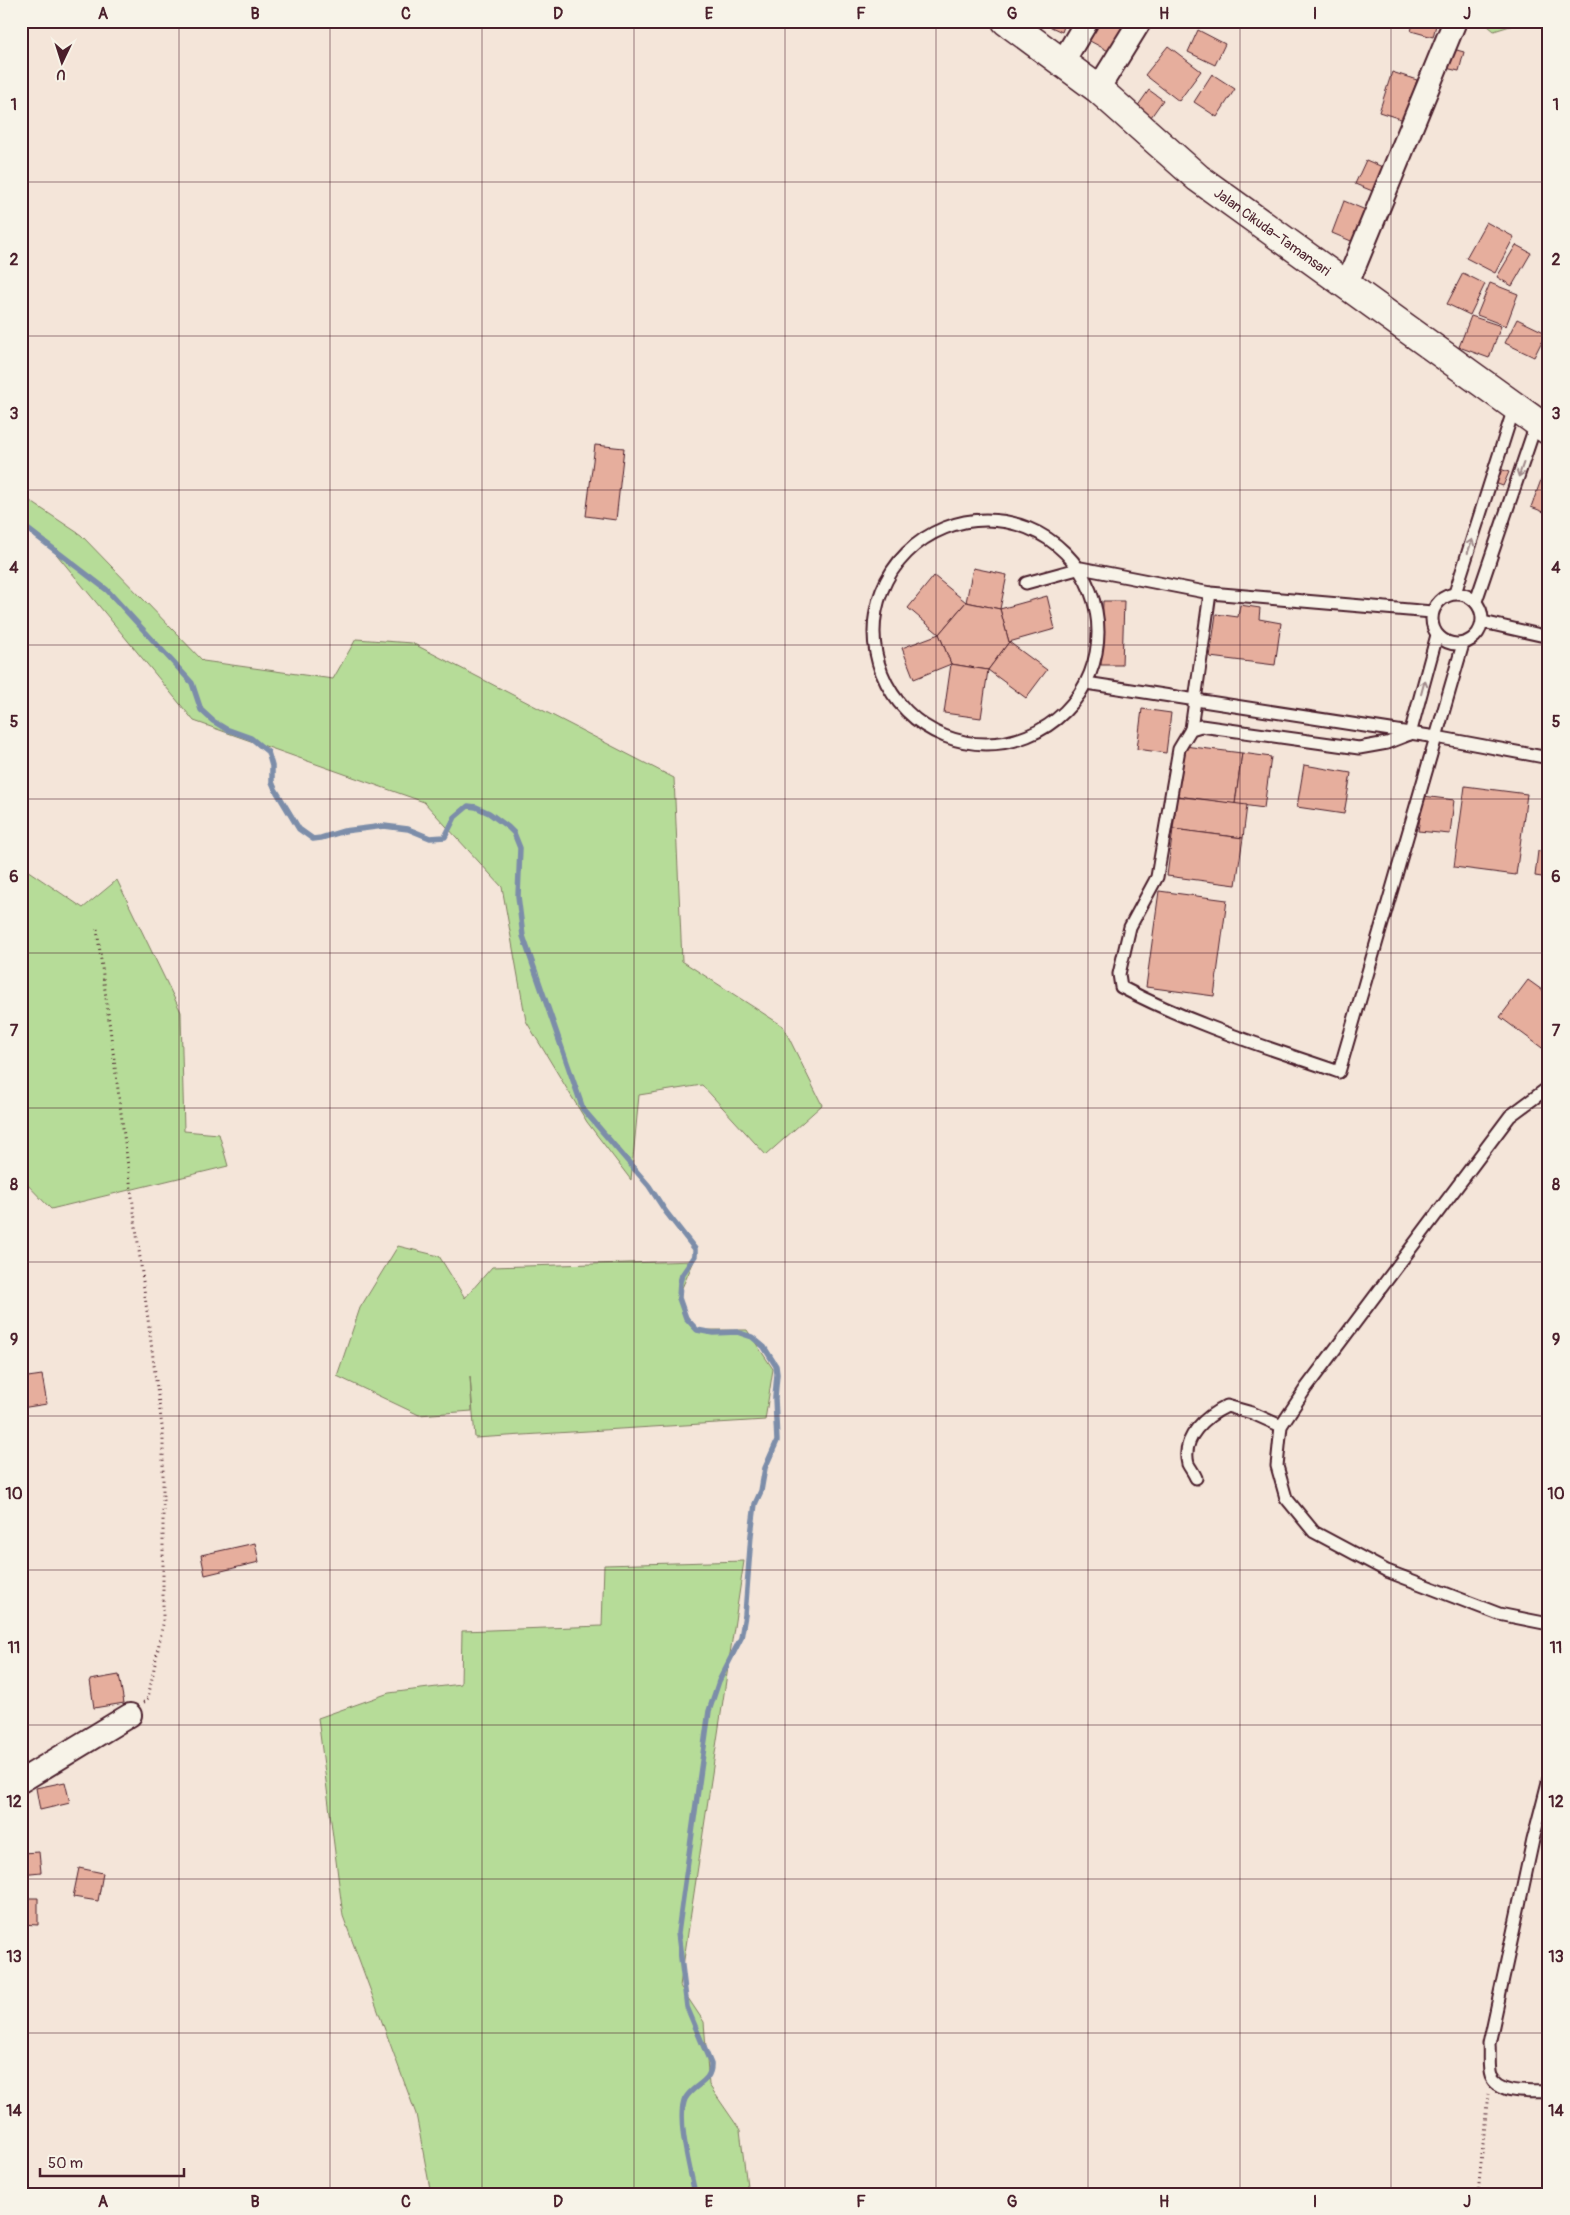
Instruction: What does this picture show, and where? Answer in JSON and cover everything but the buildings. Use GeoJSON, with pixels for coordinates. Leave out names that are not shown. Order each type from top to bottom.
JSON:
{"type":"FeatureCollection","features":[{"type":"Feature","properties":{"kind":"street","name":"Jalan Cikuda–Tamansari"},"geometry":{"type":"LineString","coordinates":[[1006,21],[1098,89],[1198,178],[1347,284],[1543,428]]}},
{"type":"Feature","properties":{"kind":"street"},"geometry":{"type":"LineString","coordinates":[[1062,63],[1087,21]]}},
{"type":"Feature","properties":{"kind":"street"},"geometry":{"type":"LineString","coordinates":[[1098,89],[1140,21]]}},
{"type":"Feature","properties":{"kind":"street"},"geometry":{"type":"LineString","coordinates":[[1347,284],[1455,21]]}},
{"type":"Feature","properties":{"kind":"street"},"geometry":{"type":"LineString","coordinates":[[21,1781],[130,1715]]}},
{"type":"Feature","properties":{"kind":"lane"},"geometry":{"type":"LineString","coordinates":[[1455,593],[1514,408]]}},
{"type":"Feature","properties":{"kind":"lane"},"geometry":{"type":"LineString","coordinates":[[1437,635],[1453,644],[1463,644],[1472,640],[1483,622],[1476,601],[1543,428]]}},
{"type":"Feature","properties":{"kind":"lane"},"geometry":{"type":"LineString","coordinates":[[980,519],[1027,527],[1048,538],[1081,568],[1089,582],[1099,627],[1096,656],[1086,683],[1056,720],[1014,741],[967,743],[944,736],[905,711],[879,672],[873,648],[876,602],[898,560],[935,531],[980,519]]}},
{"type":"Feature","properties":{"kind":"lane"},"geometry":{"type":"LineString","coordinates":[[1026,583],[1081,568],[1210,593],[1432,612]]}},
{"type":"Feature","properties":{"kind":"lane"},"geometry":{"type":"LineString","coordinates":[[1210,593],[1191,729],[1179,749],[1157,877],[1130,927],[1120,974],[1121,988],[1215,1029],[1339,1072],[1463,644]]}},
{"type":"Feature","properties":{"kind":"lane"},"geometry":{"type":"LineString","coordinates":[[1410,734],[1437,635],[1432,612],[1442,597],[1455,593],[1476,601]]}},
{"type":"Feature","properties":{"kind":"lane"},"geometry":{"type":"LineString","coordinates":[[1483,622],[1549,637]]}},
{"type":"Feature","properties":{"kind":"lane"},"geometry":{"type":"LineString","coordinates":[[1086,683],[1436,737],[1549,758]]}},
{"type":"Feature","properties":{"kind":"lane"},"geometry":{"type":"LineString","coordinates":[[1301,740],[1305,718]]}},
{"type":"Feature","properties":{"kind":"lane"},"geometry":{"type":"LineString","coordinates":[[1191,729],[1201,726],[1359,748],[1387,743],[1410,734]]}},
{"type":"Feature","properties":{"kind":"lane"},"geometry":{"type":"LineString","coordinates":[[1549,1087],[1510,1116],[1312,1380],[1281,1426],[1277,1466],[1286,1498],[1314,1532],[1387,1571],[1499,1614],[1549,1624]]}},
{"type":"Feature","properties":{"kind":"lane"},"geometry":{"type":"LineString","coordinates":[[1196,1478],[1188,1463],[1188,1446],[1195,1430],[1212,1413],[1227,1406],[1252,1413],[1281,1426]]}},
{"type":"Feature","properties":{"kind":"lane"},"geometry":{"type":"LineString","coordinates":[[1549,1778],[1533,1840],[1489,2044],[1490,2074],[1495,2082],[1507,2089],[1549,2092]]}},
{"type":"Feature","properties":{"kind":"path"},"geometry":{"type":"LineString","coordinates":[[97,928],[163,1434],[163,1624],[148,1698],[130,1715]]}},
{"type":"Feature","properties":{"kind":"path"},"geometry":{"type":"LineString","coordinates":[[1478,2194],[1490,2074]]}},
{"type":"Feature","properties":{"kind":"green space"},"geometry":{"type":"Polygon","coordinates":[[[1482,21],[1526,21],[1494,31],[1482,21]]]}},
{"type":"Feature","properties":{"kind":"green space"},"geometry":{"type":"Polygon","coordinates":[[[21,495],[81,535],[203,661],[333,679],[356,639],[412,643],[674,778],[682,961],[783,1026],[822,1105],[766,1155],[702,1085],[639,1095],[631,1180],[587,1122],[526,1021],[502,887],[424,802],[194,721],[48,544],[21,525],[21,495]]]}},
{"type":"Feature","properties":{"kind":"green space"},"geometry":{"type":"Polygon","coordinates":[[[21,866],[83,908],[117,880],[181,1012],[184,1131],[219,1134],[228,1166],[51,1209],[21,1178],[21,866]]]}},
{"type":"Feature","properties":{"kind":"green space"},"geometry":{"type":"Polygon","coordinates":[[[398,1246],[439,1256],[465,1298],[492,1267],[694,1261],[677,1299],[696,1330],[747,1330],[773,1369],[765,1420],[475,1438],[470,1376],[472,1411],[419,1415],[337,1376],[360,1308],[398,1246]]]}},
{"type":"Feature","properties":{"kind":"green space"},"geometry":{"type":"Polygon","coordinates":[[[744,1561],[680,1986],[704,2022],[709,2085],[740,2130],[748,2194],[431,2194],[416,2114],[343,1916],[318,1718],[389,1693],[461,1684],[462,1631],[602,1626],[604,1565],[744,1561]]]}},
{"type":"Feature","properties":{"kind":"waterway"},"geometry":{"type":"LineString","coordinates":[[21,524],[107,590],[192,683],[201,710],[213,721],[226,729],[251,738],[268,752],[272,766],[272,782],[275,789],[299,829],[313,839],[344,831],[384,826],[408,829],[430,838],[445,837],[455,817],[468,806],[476,807],[489,813],[514,833],[520,848],[518,896],[523,936],[583,1109],[649,1186],[666,1212],[695,1249],[695,1256],[682,1275],[680,1282],[679,1298],[686,1318],[697,1330],[713,1333],[737,1332],[752,1337],[764,1347],[776,1366],[777,1441],[765,1468],[761,1491],[755,1504],[745,1615],[741,1638],[719,1681],[709,1711],[678,1933],[687,2007],[711,2064],[708,2075],[688,2094],[683,2108],[683,2132],[695,2194]]}}]}
